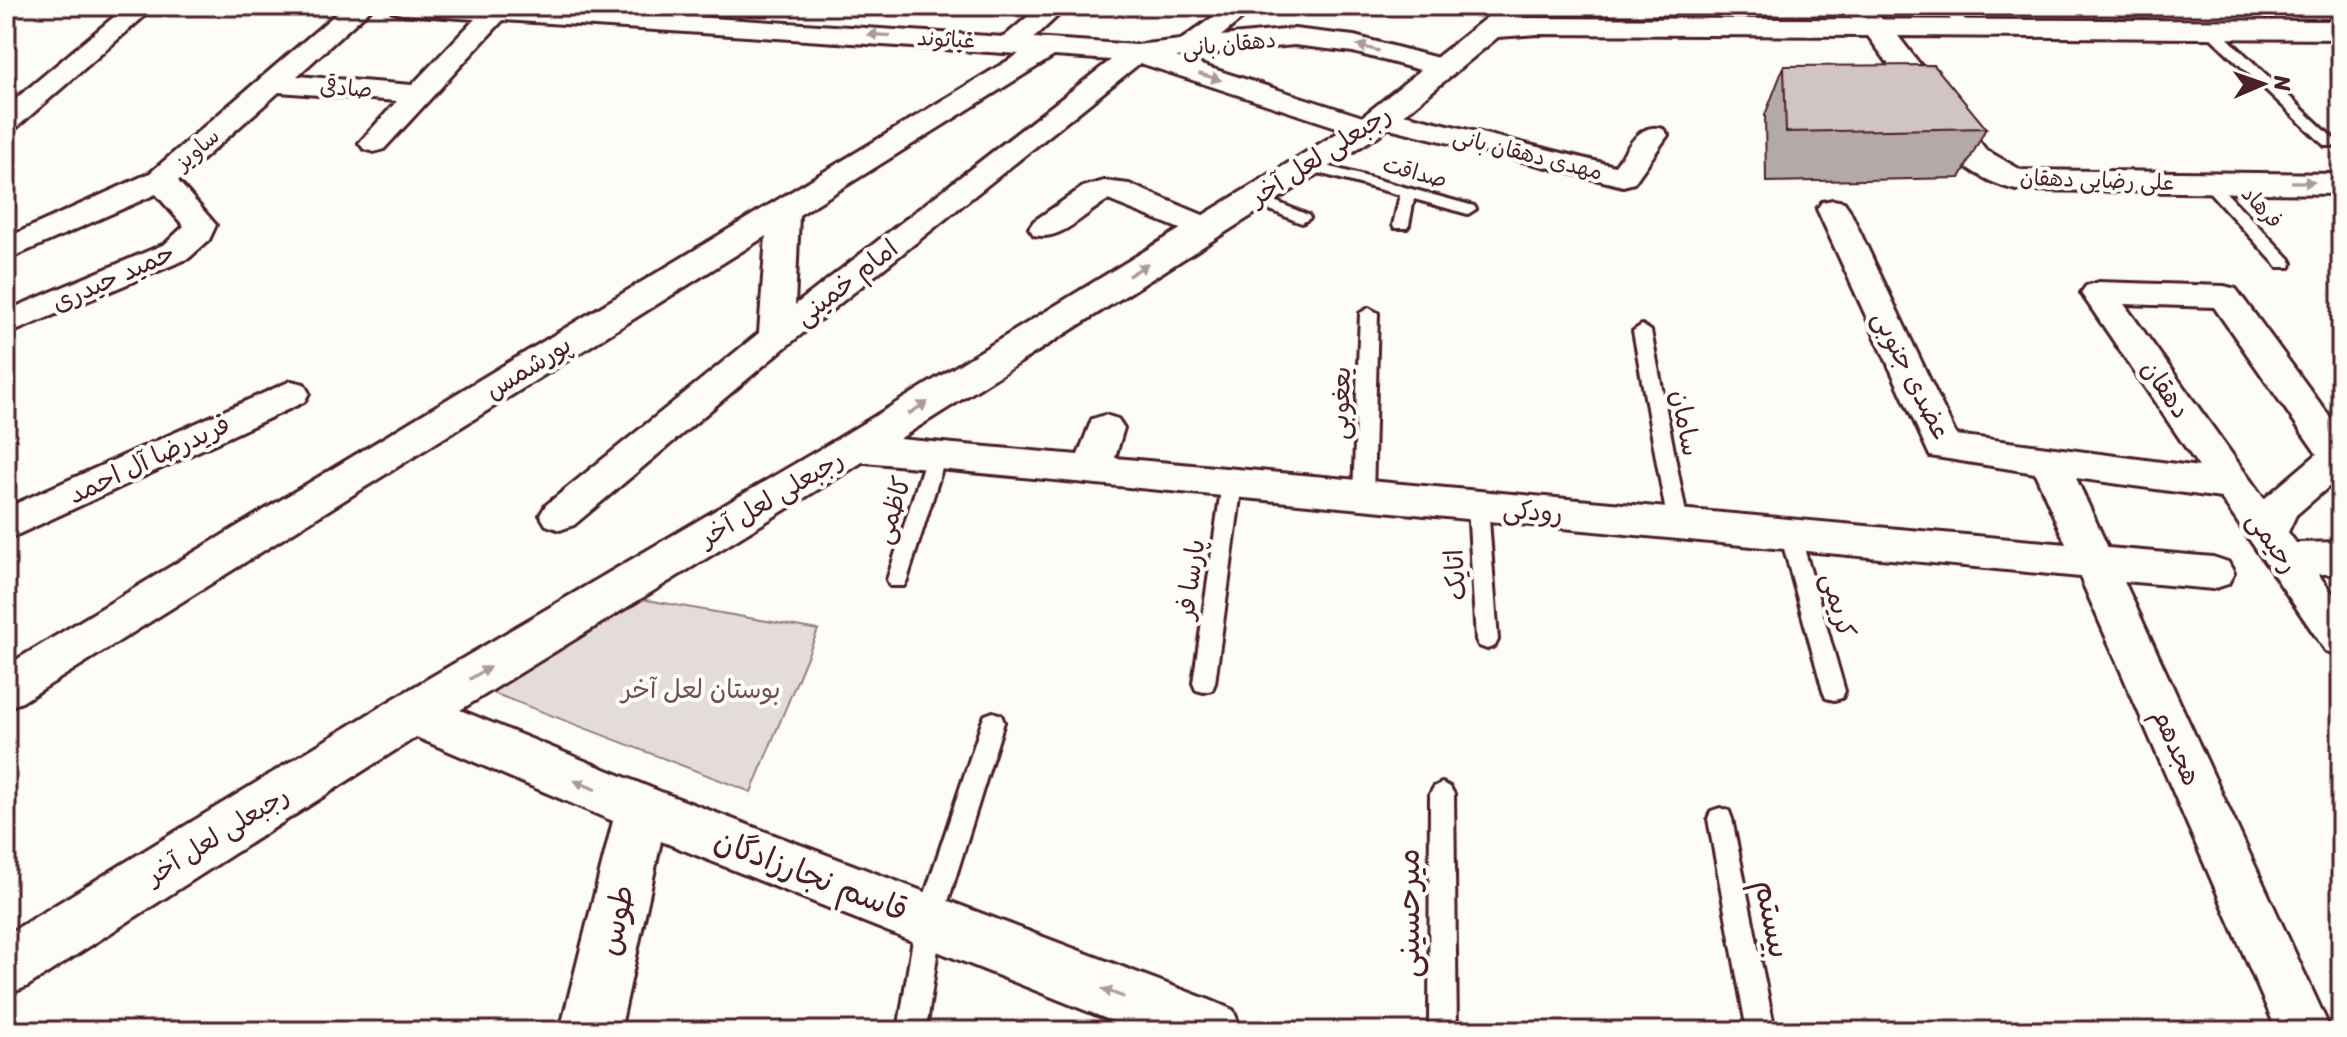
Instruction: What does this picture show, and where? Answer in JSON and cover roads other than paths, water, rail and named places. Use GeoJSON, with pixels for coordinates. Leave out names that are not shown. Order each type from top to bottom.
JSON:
{"type":"FeatureCollection","features":[{"type":"Feature","properties":{"kind":"street"},"geometry":{"type":"LineString","coordinates":[[6,122],[143,6]]}},
{"type":"Feature","properties":{"kind":"street","name":"ساویز"},"geometry":{"type":"LineString","coordinates":[[6,250],[161,180],[361,6]]}},
{"type":"Feature","properties":{"kind":"street","name":"غیاثوند"},"geometry":{"type":"LineString","coordinates":[[401,6],[636,13],[840,32],[1013,43]]}},
{"type":"Feature","properties":{"kind":"street"},"geometry":{"type":"LineString","coordinates":[[840,32],[863,6]]}},
{"type":"Feature","properties":{"kind":"street"},"geometry":{"type":"LineString","coordinates":[[1013,43],[1055,6]]}},
{"type":"Feature","properties":{"kind":"street","name":"امام خمینی"},"geometry":{"type":"LineString","coordinates":[[560,515],[776,337],[1163,55],[1244,6]]}},
{"type":"Feature","properties":{"kind":"street","name":"رجبعلی لعل آخر"},"geometry":{"type":"LineString","coordinates":[[17,968],[413,713],[854,448],[1376,123],[1519,6]]}},
{"type":"Feature","properties":{"kind":"street","name":"صادقی"},"geometry":{"type":"LineString","coordinates":[[374,143],[419,94],[484,9]]}},
{"type":"Feature","properties":{"kind":"street"},"geometry":{"type":"LineString","coordinates":[[1492,29],[1538,25],[1866,17],[1967,28],[2341,30]]}},
{"type":"Feature","properties":{"kind":"street","name":"علی رضایی دهقان"},"geometry":{"type":"LineString","coordinates":[[1866,17],[1974,157],[1996,172],[2027,182],[2341,184]]}},
{"type":"Feature","properties":{"kind":"street","name":"دهقان بانی"},"geometry":{"type":"LineString","coordinates":[[1013,43],[1163,55],[1294,37],[1354,44],[1443,68]]}},
{"type":"Feature","properties":{"kind":"street","name":"پورشمس"},"geometry":{"type":"LineString","coordinates":[[6,689],[1051,46]]}},
{"type":"Feature","properties":{"kind":"street"},"geometry":{"type":"LineString","coordinates":[[1163,55],[1376,123]]}},
{"type":"Feature","properties":{"kind":"street","name":"صادقی"},"geometry":{"type":"LineString","coordinates":[[273,83],[419,94]]}},
{"type":"Feature","properties":{"kind":"street","name":"مهدی دهقان بانی"},"geometry":{"type":"LineString","coordinates":[[1376,123],[1623,177],[1653,135]]}},
{"type":"Feature","properties":{"kind":"street","name":"حمید حیدری"},"geometry":{"type":"LineString","coordinates":[[6,324],[157,260],[190,242],[200,225],[161,180]]}},
{"type":"Feature","properties":{"kind":"street"},"geometry":{"type":"LineString","coordinates":[[1045,228],[1104,190],[1118,191],[1206,228]]}},
{"type":"Feature","properties":{"kind":"street","name":"عضدی جنوبی"},"geometry":{"type":"LineString","coordinates":[[1833,209],[1943,447],[2050,463]]}},
{"type":"Feature","properties":{"kind":"street"},"geometry":{"type":"LineString","coordinates":[[776,337],[784,210]]}},
{"type":"Feature","properties":{"kind":"street","name":"دهقان"},"geometry":{"type":"LineString","coordinates":[[2233,485],[2098,293],[2224,297],[2339,457],[2280,506],[2276,547]]}},
{"type":"Feature","properties":{"kind":"street","name":"فریدرضا آل احمد"},"geometry":{"type":"LineString","coordinates":[[6,525],[291,393]]}},
{"type":"Feature","properties":{"kind":"street"},"geometry":{"type":"LineString","coordinates":[[1092,470],[1105,428]]}},
{"type":"Feature","properties":{"kind":"street","name":"رودکی"},"geometry":{"type":"LineString","coordinates":[[854,448],[2213,573]]}},
{"type":"Feature","properties":{"kind":"street"},"geometry":{"type":"LineString","coordinates":[[2050,463],[2233,485]]}},
{"type":"Feature","properties":{"kind":"street","name":"هجدهم"},"geometry":{"type":"LineString","coordinates":[[2050,463],[2304,1031]]}},
{"type":"Feature","properties":{"kind":"street","name":"رحیمی"},"geometry":{"type":"LineString","coordinates":[[2233,485],[2341,639]]}},
{"type":"Feature","properties":{"kind":"street"},"geometry":{"type":"LineString","coordinates":[[2276,547],[2341,558]]}},
{"type":"Feature","properties":{"kind":"street","name":"قاسم نجارزادگان"},"geometry":{"type":"LineString","coordinates":[[413,713],[642,809],[1209,1030]]}},
{"type":"Feature","properties":{"kind":"street","name":"طوس"},"geometry":{"type":"LineString","coordinates":[[590,1031],[642,809]]}},
{"type":"Feature","properties":{"kind":"lane"},"geometry":{"type":"LineString","coordinates":[[1944,6],[1967,28]]}},
{"type":"Feature","properties":{"kind":"lane"},"geometry":{"type":"LineString","coordinates":[[2210,29],[2330,143]]}},
{"type":"Feature","properties":{"kind":"lane","name":"صداقت"},"geometry":{"type":"LineString","coordinates":[[1305,165],[1468,209]]}},
{"type":"Feature","properties":{"kind":"lane","name":"فرهاد"},"geometry":{"type":"LineString","coordinates":[[2208,182],[2284,263]]}},
{"type":"Feature","properties":{"kind":"lane"},"geometry":{"type":"LineString","coordinates":[[1401,225],[1408,193]]}},
{"type":"Feature","properties":{"kind":"lane"},"geometry":{"type":"LineString","coordinates":[[1255,198],[1302,218]]}},
{"type":"Feature","properties":{"kind":"lane","name":"یعغوبی"},"geometry":{"type":"LineString","coordinates":[[1363,495],[1369,313]]}},
{"type":"Feature","properties":{"kind":"lane","name":"سامان"},"geometry":{"type":"LineString","coordinates":[[1642,331],[1678,524]]}},
{"type":"Feature","properties":{"kind":"lane","name":"کاظمی"},"geometry":{"type":"LineString","coordinates":[[897,580],[936,456]]}},
{"type":"Feature","properties":{"kind":"lane","name":"پارسا فر"},"geometry":{"type":"LineString","coordinates":[[1204,683],[1232,483]]}},
{"type":"Feature","properties":{"kind":"lane","name":"اتایک"},"geometry":{"type":"LineString","coordinates":[[1478,506],[1487,640]]}},
{"type":"Feature","properties":{"kind":"lane","name":"کریمی"},"geometry":{"type":"LineString","coordinates":[[1790,534],[1834,691]]}},
{"type":"Feature","properties":{"kind":"lane"},"geometry":{"type":"LineString","coordinates":[[912,1031],[929,921],[993,722]]}},
{"type":"Feature","properties":{"kind":"lane","name":"میرحسینی"},"geometry":{"type":"LineString","coordinates":[[1442,794],[1443,1031]]}},
{"type":"Feature","properties":{"kind":"lane","name":"بیستم"},"geometry":{"type":"LineString","coordinates":[[1720,819],[1761,1031]]}},
{"type":"Feature","properties":{"kind":"park label","name":"بوستان لعل آخر"},"geometry":{"type":"Point","coordinates":[701,689]}}]}
